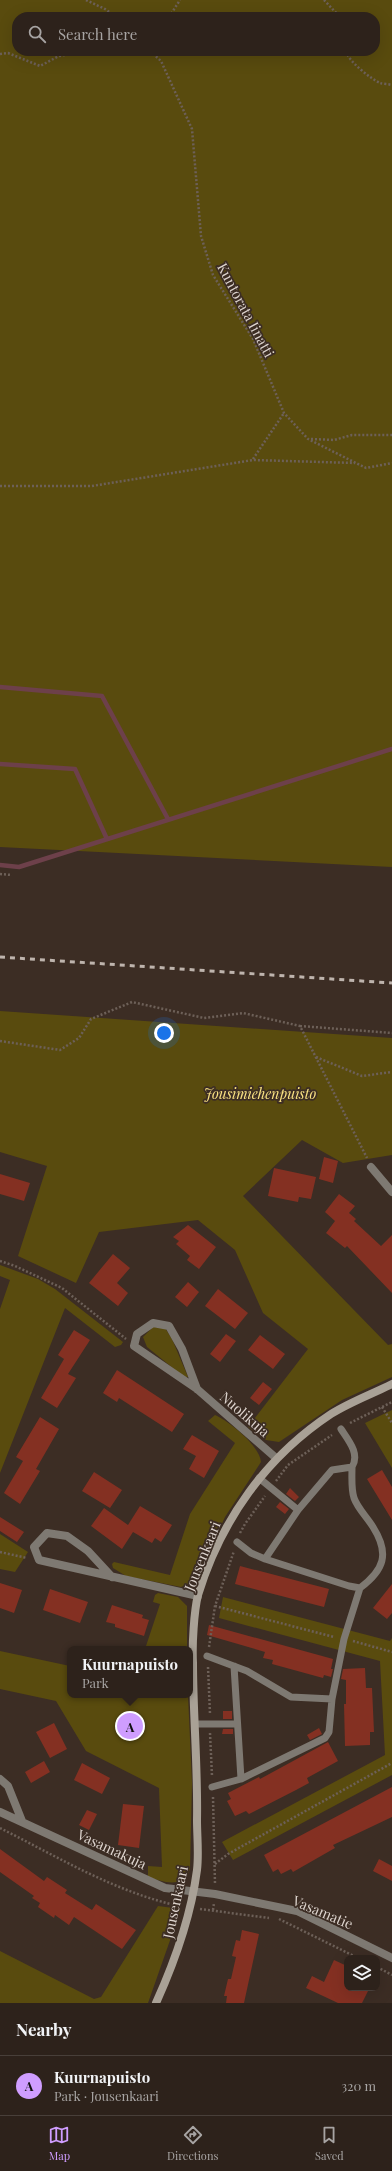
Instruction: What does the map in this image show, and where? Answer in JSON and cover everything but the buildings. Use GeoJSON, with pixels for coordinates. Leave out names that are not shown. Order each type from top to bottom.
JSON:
{"type":"FeatureCollection","features":[{"type":"Feature","properties":{"kind":"street"},"geometry":{"type":"LineString","coordinates":[[371,1167],[392,1192]]}},
{"type":"Feature","properties":{"kind":"street","name":"Nuolikuja"},"geometry":{"type":"LineString","coordinates":[[197,1389],[182,1349],[169,1326],[153,1323],[137,1334],[134,1346],[197,1389],[276,1458]]}},
{"type":"Feature","properties":{"kind":"street","name":"Jousenkaari"},"geometry":{"type":"LineString","coordinates":[[156,2003],[174,1964],[194,1892],[197,1860],[196,1724],[193,1663],[198,1596],[220,1540],[240,1503],[276,1458],[290,1444],[332,1413],[392,1384]]}},
{"type":"Feature","properties":{"kind":"street"},"geometry":{"type":"LineString","coordinates":[[112,1577],[88,1551],[67,1536],[47,1533],[34,1547],[39,1560],[112,1577],[198,1596]]}},
{"type":"Feature","properties":{"kind":"street"},"geometry":{"type":"LineString","coordinates":[[0,1779],[8,1786],[22,1821]]}},
{"type":"Feature","properties":{"kind":"street","name":"Vasamakuja"},"geometry":{"type":"LineString","coordinates":[[0,1812],[165,1888],[194,1892]]}},
{"type":"Feature","properties":{"kind":"street","name":"Vasamatie"},"geometry":{"type":"LineString","coordinates":[[194,1892],[215,1894],[297,1911],[392,1958]]}},
{"type":"Feature","properties":{"kind":"lane"},"geometry":{"type":"LineString","coordinates":[[212,1787],[241,1779],[325,1738],[329,1732],[332,1699],[344,1639],[360,1588],[381,1568],[383,1554],[373,1528],[354,1498],[352,1467],[355,1462],[355,1453],[341,1429]]}},
{"type":"Feature","properties":{"kind":"lane"},"geometry":{"type":"LineString","coordinates":[[265,1559],[298,1510],[332,1470],[352,1467]]}},
{"type":"Feature","properties":{"kind":"lane"},"geometry":{"type":"LineString","coordinates":[[259,1478],[272,1487],[298,1510]]}},
{"type":"Feature","properties":{"kind":"lane"},"geometry":{"type":"LineString","coordinates":[[237,1542],[251,1553],[265,1559],[349,1586],[360,1588]]}},
{"type":"Feature","properties":{"kind":"lane"},"geometry":{"type":"LineString","coordinates":[[207,1656],[234,1666],[292,1697],[332,1699]]}},
{"type":"Feature","properties":{"kind":"lane"},"geometry":{"type":"LineString","coordinates":[[234,1666],[241,1779]]}},
{"type":"Feature","properties":{"kind":"lane"},"geometry":{"type":"LineString","coordinates":[[196,1724],[237,1724]]}},
{"type":"Feature","properties":{"kind":"path"},"geometry":{"type":"LineString","coordinates":[[86,0],[109,12]]}},
{"type":"Feature","properties":{"kind":"path"},"geometry":{"type":"LineString","coordinates":[[173,12],[180,0]]}},
{"type":"Feature","properties":{"kind":"path"},"geometry":{"type":"LineString","coordinates":[[324,0],[335,12]]}},
{"type":"Feature","properties":{"kind":"path"},"geometry":{"type":"LineString","coordinates":[[0,54],[8,53],[12,55]]}},
{"type":"Feature","properties":{"kind":"path"},"geometry":{"type":"LineString","coordinates":[[15,56],[40,66],[59,56]]}},
{"type":"Feature","properties":{"kind":"path","name":"Kuntorata Iinatti"},"geometry":{"type":"LineString","coordinates":[[156,56],[161,61],[192,129],[201,236],[213,275],[254,339],[284,413],[308,439],[366,468],[392,463]]}},
{"type":"Feature","properties":{"kind":"path"},"geometry":{"type":"LineString","coordinates":[[347,56],[359,68],[379,82],[392,85]]}},
{"type":"Feature","properties":{"kind":"path"},"geometry":{"type":"LineString","coordinates":[[253,460],[284,413]]}},
{"type":"Feature","properties":{"kind":"path"},"geometry":{"type":"LineString","coordinates":[[308,439],[334,440],[352,435],[392,435]]}},
{"type":"Feature","properties":{"kind":"path"},"geometry":{"type":"LineString","coordinates":[[0,486],[92,486],[253,460],[358,464]]}},
{"type":"Feature","properties":{"kind":"path"},"geometry":{"type":"LineString","coordinates":[[0,874],[12,875]]}},
{"type":"Feature","properties":{"kind":"path"},"geometry":{"type":"LineString","coordinates":[[0,1041],[60,1050],[79,1038],[91,1019],[132,1002],[204,1018],[243,1012],[300,1026],[392,1033]]}},
{"type":"Feature","properties":{"kind":"path"},"geometry":{"type":"LineString","coordinates":[[300,1026],[371,1167]]}},
{"type":"Feature","properties":{"kind":"path"},"geometry":{"type":"LineString","coordinates":[[316,1057],[362,1076],[392,1072]]}},
{"type":"Feature","properties":{"kind":"path"},"geometry":{"type":"LineString","coordinates":[[0,1260],[62,1288],[134,1346]]}},
{"type":"Feature","properties":{"kind":"path"},"geometry":{"type":"LineString","coordinates":[[237,1542],[245,1524],[288,1466],[356,1419],[392,1402]]}},
{"type":"Feature","properties":{"kind":"path"},"geometry":{"type":"LineString","coordinates":[[382,1407],[392,1423]]}},
{"type":"Feature","properties":{"kind":"path"},"geometry":{"type":"LineString","coordinates":[[0,1552],[39,1560]]}},
{"type":"Feature","properties":{"kind":"path"},"geometry":{"type":"LineString","coordinates":[[215,1606],[392,1652]]}},
{"type":"Feature","properties":{"kind":"path"},"geometry":{"type":"LineString","coordinates":[[215,1864],[228,1854],[392,1763]]}},
{"type":"Feature","properties":{"kind":"path"},"geometry":{"type":"LineString","coordinates":[[380,1969],[392,1975]]}},
{"type":"Feature","properties":{"kind":"green space"},"geometry":{"type":"Polygon","coordinates":[[[0,0],[392,0],[392,867],[0,847],[0,0]]]}},
{"type":"Feature","properties":{"kind":"green space","name":"Jousimiehenpuisto"},"geometry":{"type":"Polygon","coordinates":[[[0,1011],[392,1038],[392,1155],[343,1163],[302,1140],[243,1196],[388,1345],[392,1344],[392,1377],[342,1400],[279,1442],[266,1440],[248,1427],[308,1349],[263,1313],[235,1250],[198,1220],[99,1232],[76,1283],[18,1256],[47,1166],[0,1152],[0,1011]]]}},
{"type":"Feature","properties":{"kind":"green space"},"geometry":{"type":"Polygon","coordinates":[[[0,1265],[38,1279],[55,1289],[123,1342],[121,1345],[115,1347],[65,1308],[0,1473],[0,1309],[10,1280],[0,1276],[0,1265]]]}},
{"type":"Feature","properties":{"kind":"green space"},"geometry":{"type":"Polygon","coordinates":[[[153,1327],[165,1328],[172,1339],[188,1377],[184,1377],[147,1347],[143,1337],[153,1327]]]}},
{"type":"Feature","properties":{"kind":"green space"},"geometry":{"type":"Polygon","coordinates":[[[392,1410],[392,1468],[365,1423],[392,1410]]]}},
{"type":"Feature","properties":{"kind":"green space"},"geometry":{"type":"Polygon","coordinates":[[[215,1415],[235,1428],[250,1442],[261,1462],[225,1517],[198,1576],[193,1582],[181,1587],[126,1576],[113,1568],[112,1564],[114,1562],[170,1575],[190,1514],[235,1443],[208,1421],[215,1415]]]}},
{"type":"Feature","properties":{"kind":"green space"},"geometry":{"type":"Polygon","coordinates":[[[0,1534],[28,1552],[15,1572],[0,1569],[0,1534]]]}},
{"type":"Feature","properties":{"kind":"green space"},"geometry":{"type":"Polygon","coordinates":[[[158,1593],[178,1597],[187,1606],[187,1646],[146,1646],[160,1604],[153,1602],[155,1595],[158,1593]]]}},
{"type":"Feature","properties":{"kind":"green space"},"geometry":{"type":"Polygon","coordinates":[[[223,1597],[390,1641],[392,1638],[392,1775],[233,1860],[222,1842],[385,1755],[380,1661],[219,1618],[223,1597]]]}},
{"type":"Feature","properties":{"kind":"green space"},"geometry":{"type":"Polygon","coordinates":[[[0,1651],[67,1665],[67,1698],[188,1698],[192,1783],[190,1869],[183,1879],[178,1882],[166,1882],[148,1877],[148,1866],[162,1867],[159,1788],[86,1751],[56,1701],[0,1689],[0,1651]]]}},
{"type":"Feature","properties":{"kind":"green space"},"geometry":{"type":"Polygon","coordinates":[[[158,1906],[181,1909],[148,2003],[0,2003],[0,1951],[94,1999],[101,1997],[158,1906]]]}},
{"type":"Feature","properties":{"kind":"waterway"},"geometry":{"type":"LineString","coordinates":[[0,687],[102,696],[168,819]]}},
{"type":"Feature","properties":{"kind":"waterway"},"geometry":{"type":"LineString","coordinates":[[0,865],[19,867],[392,749]]}},
{"type":"Feature","properties":{"kind":"waterway"},"geometry":{"type":"LineString","coordinates":[[0,764],[75,769],[107,839]]}},
{"type":"Feature","properties":{"kind":"railway"},"geometry":{"type":"LineString","coordinates":[[0,957],[392,983]]}},
{"type":"Feature","properties":{"kind":"place","name":"Kuurnapuisto"},"geometry":{"type":"Point","coordinates":[130,1726]}}]}
